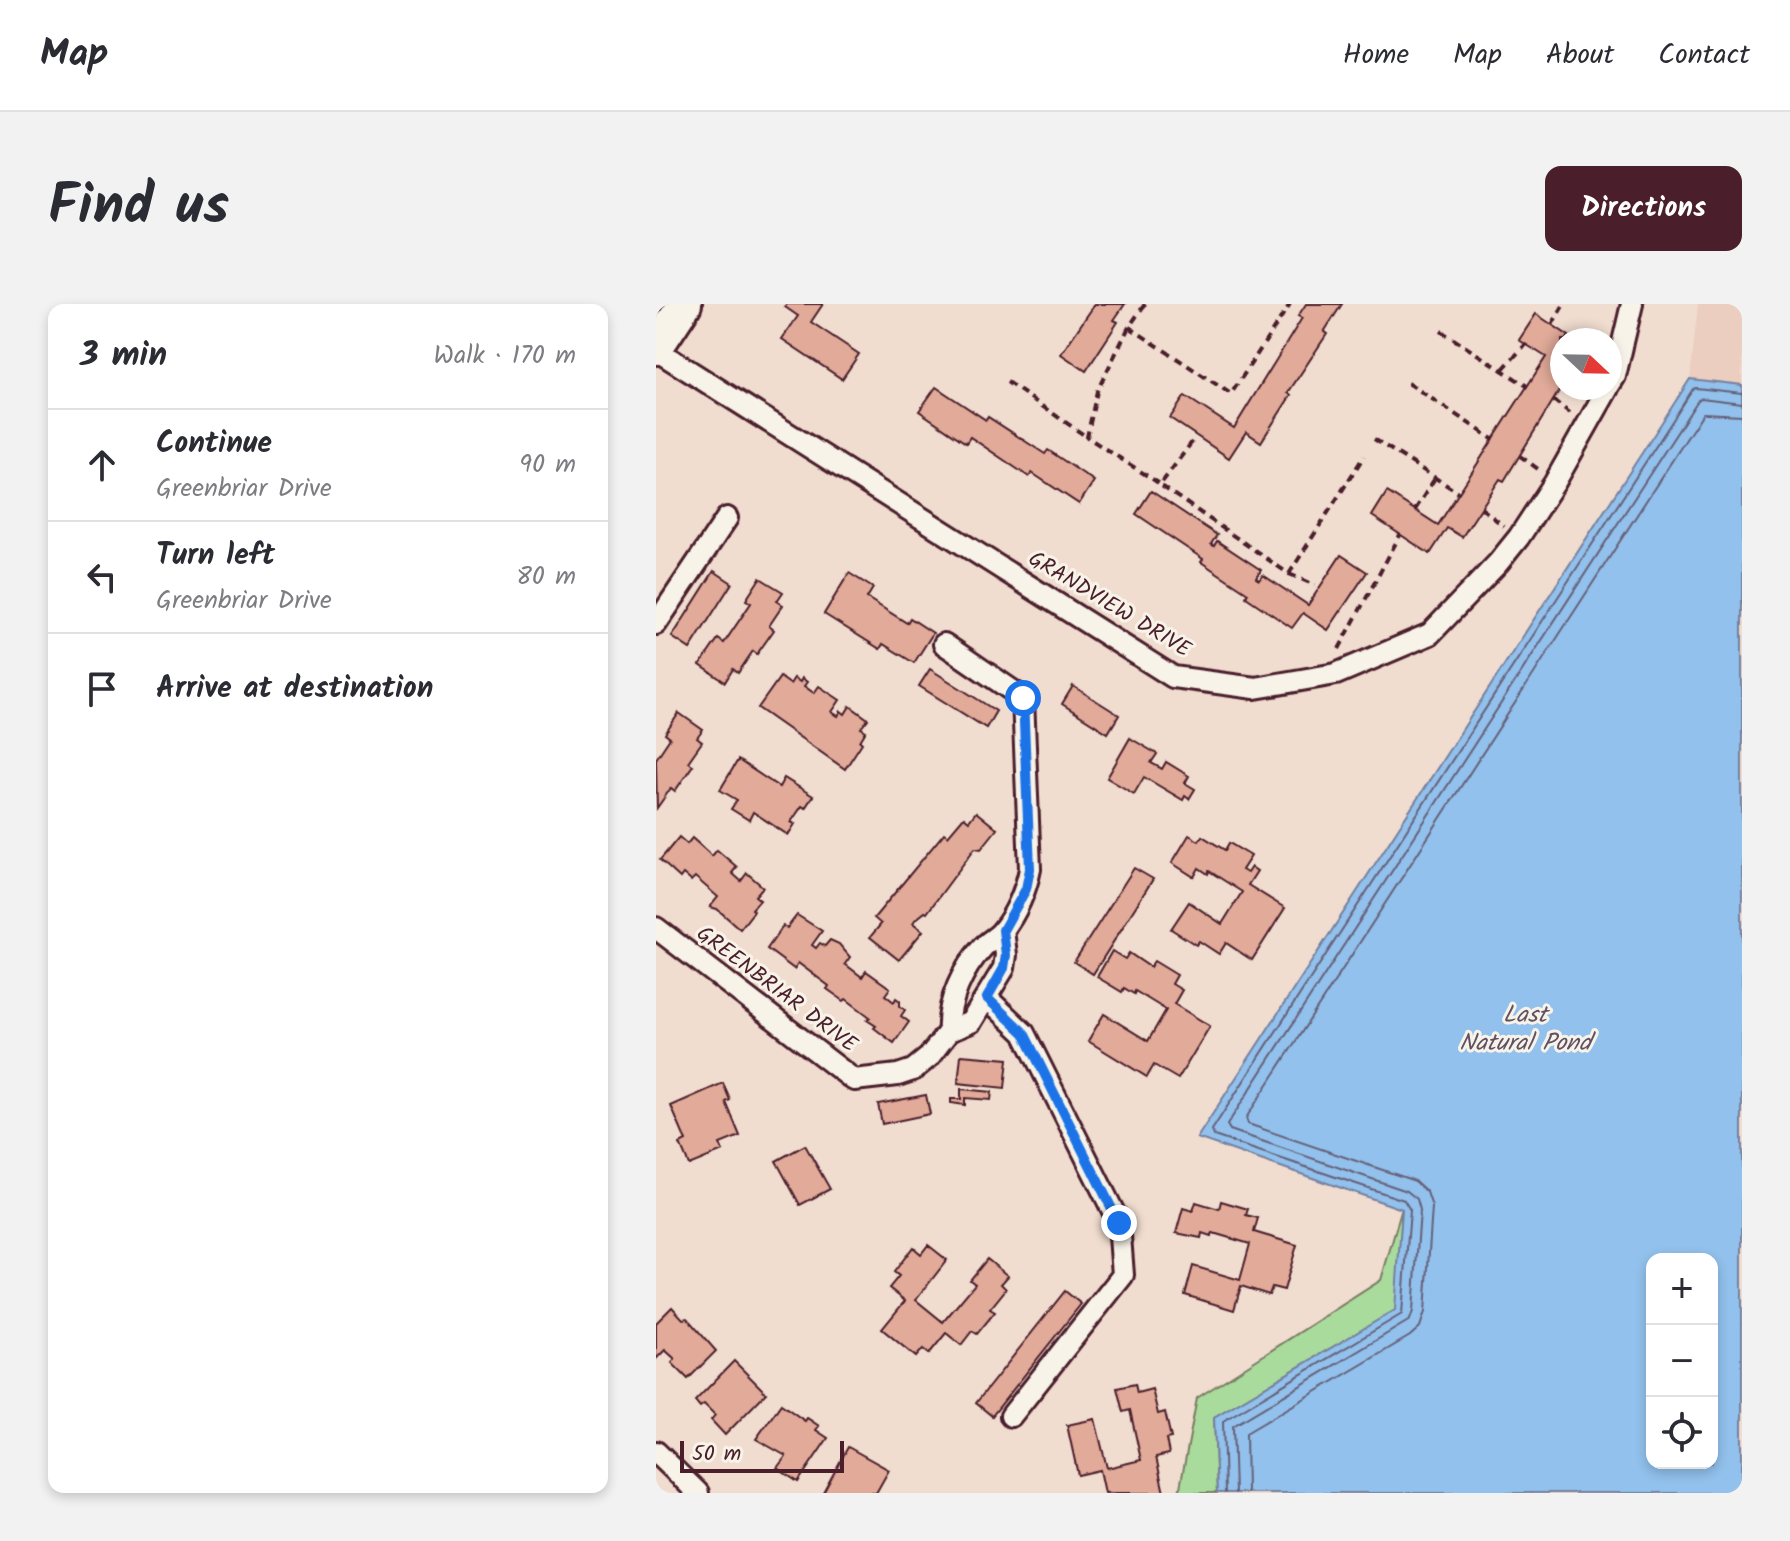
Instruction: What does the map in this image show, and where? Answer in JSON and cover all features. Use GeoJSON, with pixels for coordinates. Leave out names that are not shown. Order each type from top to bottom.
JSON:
{"type":"FeatureCollection","features":[{"type":"Feature","properties":{"kind":"main road"},"geometry":{"type":"LineString","coordinates":[[656,349],[685,304]]}},
{"type":"Feature","properties":{"kind":"street","name":"GRANDVIEW DRIVE"},"geometry":{"type":"LineString","coordinates":[[1622,346],[1632,304]]}},
{"type":"Feature","properties":{"kind":"street","name":"GRANDVIEW DRIVE"},"geometry":{"type":"LineString","coordinates":[[656,349],[1173,677],[1255,688],[1336,674],[1430,634],[1519,537],[1555,482],[1601,400]]}},
{"type":"Feature","properties":{"kind":"street"},"geometry":{"type":"LineString","coordinates":[[656,624],[727,518]]}},
{"type":"Feature","properties":{"kind":"street","name":"GREENBRIAR DRIVE"},"geometry":{"type":"LineString","coordinates":[[944,644],[1023,698],[1030,869],[1026,889],[1003,930],[977,955],[964,976],[948,1016],[949,1031]]}},
{"type":"Feature","properties":{"kind":"street","name":"GREENBRIAR DRIVE"},"geometry":{"type":"LineString","coordinates":[[656,928],[854,1080],[898,1075],[913,1070],[929,1057],[949,1031],[971,1022],[1004,968],[1003,930]]}},
{"type":"Feature","properties":{"kind":"street"},"geometry":{"type":"LineString","coordinates":[[987,998],[1024,1033],[1119,1223],[1123,1275],[1011,1416]]}},
{"type":"Feature","properties":{"kind":"street"},"geometry":{"type":"LineString","coordinates":[[656,1452],[698,1493]]}},
{"type":"Feature","properties":{"kind":"path"},"geometry":{"type":"LineString","coordinates":[[1087,437],[1097,391],[1129,327],[1145,304]]}},
{"type":"Feature","properties":{"kind":"path"},"geometry":{"type":"LineString","coordinates":[[1129,327],[1231,394],[1290,304]]}},
{"type":"Feature","properties":{"kind":"path"},"geometry":{"type":"LineString","coordinates":[[1552,325],[1564,304]]}},
{"type":"Feature","properties":{"kind":"path"},"geometry":{"type":"LineString","coordinates":[[1441,331],[1527,386]]}},
{"type":"Feature","properties":{"kind":"path"},"geometry":{"type":"LineString","coordinates":[[1503,370],[1526,344]]}},
{"type":"Feature","properties":{"kind":"path"},"geometry":{"type":"LineString","coordinates":[[1007,382],[1289,574],[1315,585]]}},
{"type":"Feature","properties":{"kind":"path"},"geometry":{"type":"LineString","coordinates":[[1408,383],[1494,440]]}},
{"type":"Feature","properties":{"kind":"path"},"geometry":{"type":"LineString","coordinates":[[1374,439],[1459,493]]}},
{"type":"Feature","properties":{"kind":"path"},"geometry":{"type":"LineString","coordinates":[[1160,485],[1192,442]]}},
{"type":"Feature","properties":{"kind":"path"},"geometry":{"type":"LineString","coordinates":[[1289,574],[1364,456]]}},
{"type":"Feature","properties":{"kind":"path"},"geometry":{"type":"LineString","coordinates":[[1415,510],[1435,478]]}},
{"type":"Feature","properties":{"kind":"path"},"geometry":{"type":"LineString","coordinates":[[1481,508],[1519,537]]}},
{"type":"Feature","properties":{"kind":"path"},"geometry":{"type":"LineString","coordinates":[[1325,676],[1400,535]]}},
{"type":"Feature","properties":{"kind":"shaded area"},"geometry":{"type":"Polygon","coordinates":[[[1698,304],[1742,304],[1742,385],[1690,379],[1698,304]]]}},
{"type":"Feature","properties":{"kind":"green space"},"geometry":{"type":"Polygon","coordinates":[[[1402,1208],[1396,1310],[1214,1417],[1217,1493],[1179,1493],[1197,1398],[1381,1280],[1402,1208]]]}},
{"type":"Feature","properties":{"kind":"water","name":"Last Natural Pond"},"geometry":{"type":"Polygon","coordinates":[[[1690,379],[1742,385],[1742,1493],[1217,1493],[1214,1417],[1395,1310],[1402,1209],[1197,1138],[1690,379]]]}},
{"type":"Feature","properties":{"kind":"building"},"geometry":{"type":"Polygon","coordinates":[[[787,304],[823,304],[811,322],[859,354],[842,379],[782,339],[798,316],[785,307],[787,304]]]}},
{"type":"Feature","properties":{"kind":"building"},"geometry":{"type":"Polygon","coordinates":[[[1095,304],[1125,304],[1114,320],[1118,322],[1086,371],[1061,354],[1095,304]]]}},
{"type":"Feature","properties":{"kind":"building"},"geometry":{"type":"Polygon","coordinates":[[[1306,304],[1342,304],[1261,442],[1246,432],[1229,458],[1170,418],[1185,396],[1234,428],[1302,318],[1298,316],[1306,304]]]}},
{"type":"Feature","properties":{"kind":"building"},"geometry":{"type":"Polygon","coordinates":[[[1536,314],[1557,328],[1550,328],[1550,400],[1553,400],[1504,481],[1500,479],[1462,537],[1447,528],[1430,554],[1372,516],[1387,492],[1438,525],[1546,357],[1519,340],[1536,314]]]}},
{"type":"Feature","properties":{"kind":"building"},"geometry":{"type":"Polygon","coordinates":[[[936,387],[1045,454],[1048,450],[1094,481],[1079,504],[1032,473],[1029,477],[970,437],[966,443],[919,411],[936,387]]]}},
{"type":"Feature","properties":{"kind":"building"},"geometry":{"type":"Polygon","coordinates":[[[1151,491],[1217,535],[1211,544],[1214,546],[1217,541],[1261,570],[1256,578],[1259,580],[1263,575],[1308,605],[1341,555],[1367,572],[1328,630],[1303,613],[1292,628],[1246,597],[1248,593],[1201,562],[1203,559],[1136,514],[1151,491]]]}},
{"type":"Feature","properties":{"kind":"building"},"geometry":{"type":"Polygon","coordinates":[[[714,571],[732,583],[690,649],[672,637],[714,571]]]}},
{"type":"Feature","properties":{"kind":"building"},"geometry":{"type":"Polygon","coordinates":[[[849,573],[873,588],[867,598],[907,623],[910,618],[933,633],[914,663],[883,644],[880,649],[824,614],[849,573]]]}},
{"type":"Feature","properties":{"kind":"building"},"geometry":{"type":"Polygon","coordinates":[[[760,578],[783,592],[777,601],[783,605],[769,626],[774,630],[757,654],[753,651],[738,673],[733,669],[725,682],[700,665],[718,639],[724,643],[751,603],[746,600],[760,578]]]}},
{"type":"Feature","properties":{"kind":"building"},"geometry":{"type":"Polygon","coordinates":[[[930,669],[996,711],[986,728],[919,686],[930,669]]]}},
{"type":"Feature","properties":{"kind":"building"},"geometry":{"type":"Polygon","coordinates":[[[780,677],[790,684],[794,678],[800,682],[802,678],[807,682],[804,686],[814,693],[819,686],[840,700],[832,712],[838,716],[841,711],[845,714],[850,706],[868,719],[861,728],[866,731],[860,741],[862,743],[845,769],[758,708],[780,677]]]}},
{"type":"Feature","properties":{"kind":"building"},"geometry":{"type":"Polygon","coordinates":[[[1073,686],[1119,715],[1108,733],[1062,704],[1073,686]]]}},
{"type":"Feature","properties":{"kind":"building"},"geometry":{"type":"Polygon","coordinates":[[[679,713],[703,730],[697,738],[702,742],[688,762],[693,765],[675,791],[671,788],[657,808],[656,759],[670,738],[665,734],[679,713]]]}},
{"type":"Feature","properties":{"kind":"building"},"geometry":{"type":"Polygon","coordinates":[[[1130,738],[1157,754],[1151,763],[1162,769],[1166,762],[1189,776],[1185,783],[1195,789],[1189,799],[1185,796],[1183,800],[1144,777],[1134,794],[1107,778],[1130,738]]]}},
{"type":"Feature","properties":{"kind":"building"},"geometry":{"type":"Polygon","coordinates":[[[738,760],[779,787],[784,778],[813,796],[791,822],[795,824],[788,835],[753,812],[749,820],[731,809],[737,800],[720,790],[738,760]]]}},
{"type":"Feature","properties":{"kind":"building"},"geometry":{"type":"Polygon","coordinates":[[[976,812],[997,829],[981,849],[975,848],[927,913],[915,920],[913,923],[923,931],[899,960],[870,937],[881,924],[874,918],[944,833],[948,836],[964,817],[969,821],[976,812]]]}},
{"type":"Feature","properties":{"kind":"building"},"geometry":{"type":"Polygon","coordinates":[[[1189,835],[1199,841],[1202,836],[1225,850],[1229,843],[1251,856],[1242,870],[1247,873],[1251,867],[1257,871],[1248,885],[1285,908],[1252,960],[1226,943],[1219,954],[1199,941],[1196,945],[1171,929],[1189,902],[1222,924],[1242,892],[1209,871],[1208,874],[1199,868],[1194,877],[1172,863],[1189,835]]]}},
{"type":"Feature","properties":{"kind":"building"},"geometry":{"type":"Polygon","coordinates":[[[679,837],[687,844],[692,838],[712,856],[717,850],[737,867],[732,873],[741,881],[747,873],[763,887],[755,896],[760,900],[752,909],[754,911],[740,929],[717,909],[710,907],[718,897],[695,877],[691,881],[683,874],[680,878],[660,860],[679,837]]]}},
{"type":"Feature","properties":{"kind":"building"},"geometry":{"type":"Polygon","coordinates":[[[1134,868],[1153,879],[1093,974],[1074,962],[1134,868]]]}},
{"type":"Feature","properties":{"kind":"building"},"geometry":{"type":"Polygon","coordinates":[[[797,915],[822,931],[812,945],[816,948],[820,943],[825,946],[830,940],[839,944],[850,957],[845,964],[862,977],[866,971],[890,988],[885,995],[894,1002],[896,998],[900,1001],[900,1006],[905,1010],[901,1016],[909,1022],[894,1043],[874,1028],[876,1026],[867,1020],[870,1017],[827,989],[829,986],[798,963],[794,969],[767,949],[783,926],[787,928],[797,915]]]}},
{"type":"Feature","properties":{"kind":"building"},"geometry":{"type":"Polygon","coordinates":[[[1112,951],[1125,959],[1129,953],[1150,967],[1154,961],[1177,975],[1172,984],[1182,990],[1174,1004],[1210,1026],[1178,1079],[1154,1065],[1147,1077],[1088,1041],[1104,1014],[1148,1041],[1166,1010],[1135,991],[1134,994],[1124,988],[1122,992],[1097,977],[1112,951]]]}},
{"type":"Feature","properties":{"kind":"building"},"geometry":{"type":"Polygon","coordinates":[[[961,1055],[1008,1059],[1005,1088],[958,1083],[961,1055]]]}},
{"type":"Feature","properties":{"kind":"building"},"geometry":{"type":"Polygon","coordinates":[[[723,1083],[730,1100],[726,1102],[740,1136],[720,1144],[723,1151],[689,1165],[680,1144],[686,1141],[671,1106],[723,1083]]]}},
{"type":"Feature","properties":{"kind":"building"},"geometry":{"type":"Polygon","coordinates":[[[961,1089],[992,1092],[991,1100],[965,1098],[965,1105],[951,1103],[951,1099],[961,1099],[961,1089]]]}},
{"type":"Feature","properties":{"kind":"building"},"geometry":{"type":"Polygon","coordinates":[[[926,1095],[930,1114],[882,1124],[878,1104],[926,1095]]]}},
{"type":"Feature","properties":{"kind":"building"},"geometry":{"type":"Polygon","coordinates":[[[805,1145],[830,1189],[800,1205],[776,1161],[805,1145]]]}},
{"type":"Feature","properties":{"kind":"building"},"geometry":{"type":"Polygon","coordinates":[[[1221,1201],[1248,1209],[1246,1215],[1258,1218],[1254,1232],[1297,1245],[1284,1290],[1272,1287],[1269,1295],[1241,1286],[1234,1310],[1185,1295],[1193,1266],[1240,1280],[1250,1244],[1213,1233],[1211,1236],[1202,1233],[1201,1238],[1176,1233],[1183,1208],[1193,1211],[1196,1202],[1219,1209],[1221,1201]]]}},
{"type":"Feature","properties":{"kind":"building"},"geometry":{"type":"Polygon","coordinates":[[[928,1245],[947,1260],[916,1300],[943,1322],[975,1284],[970,1280],[987,1259],[1008,1276],[1001,1284],[1006,1289],[990,1309],[995,1312],[977,1334],[972,1331],[961,1345],[946,1333],[929,1354],[923,1349],[916,1357],[882,1329],[905,1301],[889,1288],[899,1276],[894,1272],[913,1247],[921,1254],[928,1245]]]}},
{"type":"Feature","properties":{"kind":"building"},"geometry":{"type":"Polygon","coordinates":[[[1065,1291],[1081,1304],[992,1416],[976,1403],[1065,1291]]]}},
{"type":"Feature","properties":{"kind":"building"},"geometry":{"type":"Polygon","coordinates":[[[672,1307],[683,1319],[687,1318],[716,1351],[688,1379],[672,1363],[675,1359],[665,1350],[656,1359],[656,1323],[672,1307]]]}},
{"type":"Feature","properties":{"kind":"building"},"geometry":{"type":"Polygon","coordinates":[[[734,1361],[766,1393],[725,1435],[711,1420],[715,1415],[704,1404],[700,1407],[695,1401],[734,1361]]]}},
{"type":"Feature","properties":{"kind":"building"},"geometry":{"type":"Polygon","coordinates":[[[1135,1384],[1137,1393],[1152,1389],[1158,1414],[1165,1412],[1171,1438],[1166,1439],[1169,1454],[1156,1457],[1164,1493],[1105,1493],[1100,1470],[1078,1475],[1067,1425],[1095,1419],[1107,1468],[1141,1460],[1130,1410],[1123,1412],[1117,1388],[1135,1384]]]}},
{"type":"Feature","properties":{"kind":"building"},"geometry":{"type":"Polygon","coordinates":[[[781,1404],[805,1421],[807,1418],[819,1426],[816,1430],[828,1438],[798,1482],[777,1468],[786,1456],[756,1439],[781,1404]]]}},
{"type":"Feature","properties":{"kind":"building"},"geometry":{"type":"Polygon","coordinates":[[[848,1447],[889,1470],[876,1493],[823,1493],[848,1447]]]}},
{"type":"Feature","properties":{"kind":"route"},"geometry":{"type":"LineString","coordinates":[[1023,698],[1030,869],[1026,889],[1003,930],[1004,968],[987,998],[1024,1033],[1119,1223]]}}]}
